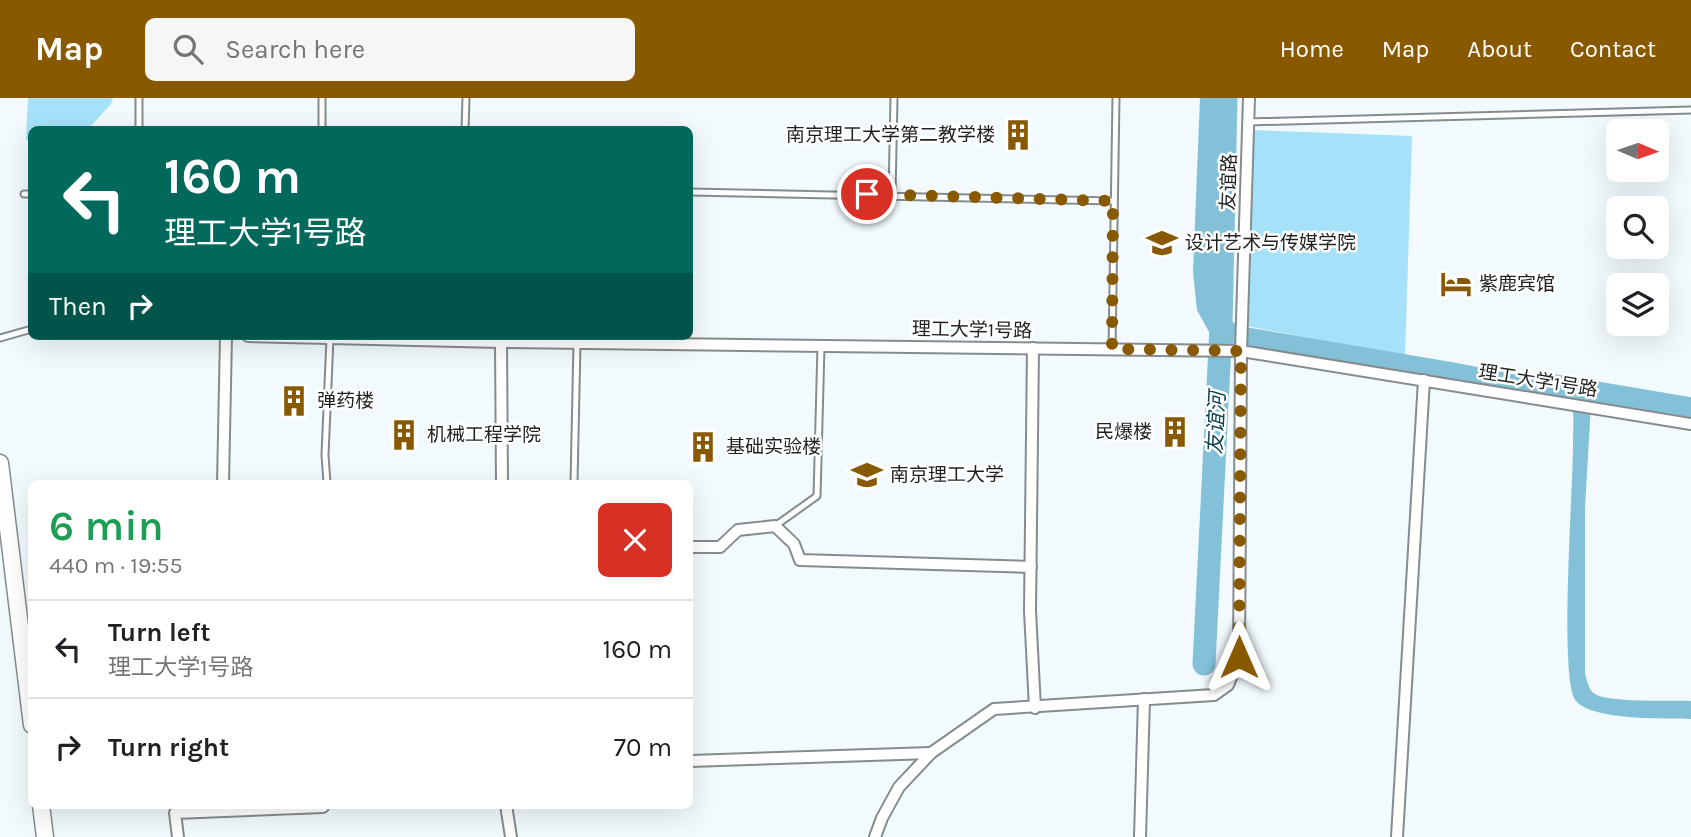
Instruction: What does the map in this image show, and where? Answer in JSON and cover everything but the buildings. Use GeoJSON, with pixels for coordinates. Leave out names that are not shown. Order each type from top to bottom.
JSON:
{"type":"FeatureCollection","features":[{"type":"Feature","properties":{"kind":"street","name":"友谊路"},"geometry":{"type":"LineString","coordinates":[[875,837],[881,818],[899,787],[931,753],[994,709],[1214,695],[1228,685],[1239,657],[1241,351],[1249,98]]}},
{"type":"Feature","properties":{"kind":"street"},"geometry":{"type":"LineString","coordinates":[[223,480],[226,340]]}},
{"type":"Feature","properties":{"kind":"street","name":"理工大学1号路"},"geometry":{"type":"LineString","coordinates":[[478,340],[1241,351],[1691,424]]}},
{"type":"Feature","properties":{"kind":"street"},"geometry":{"type":"LineString","coordinates":[[501,342],[502,480]]}},
{"type":"Feature","properties":{"kind":"street"},"geometry":{"type":"LineString","coordinates":[[1033,348],[1030,611],[1035,708]]}},
{"type":"Feature","properties":{"kind":"street"},"geometry":{"type":"LineString","coordinates":[[1396,837],[1424,380]]}},
{"type":"Feature","properties":{"kind":"street"},"geometry":{"type":"LineString","coordinates":[[0,463],[28,692]]}},
{"type":"Feature","properties":{"kind":"street"},"geometry":{"type":"LineString","coordinates":[[693,547],[720,547],[738,530],[775,526],[794,544],[800,560],[1031,567]]}},
{"type":"Feature","properties":{"kind":"street"},"geometry":{"type":"LineString","coordinates":[[1140,837],[1144,699]]}},
{"type":"Feature","properties":{"kind":"street"},"geometry":{"type":"LineString","coordinates":[[693,761],[931,753]]}},
{"type":"Feature","properties":{"kind":"street"},"geometry":{"type":"LineString","coordinates":[[42,809],[45,837]]}},
{"type":"Feature","properties":{"kind":"street"},"geometry":{"type":"LineString","coordinates":[[178,837],[175,813],[274,809]]}},
{"type":"Feature","properties":{"kind":"street"},"geometry":{"type":"LineString","coordinates":[[507,809],[512,837]]}},
{"type":"Feature","properties":{"kind":"lane"},"geometry":{"type":"LineString","coordinates":[[139,98],[139,126]]}},
{"type":"Feature","properties":{"kind":"lane"},"geometry":{"type":"LineString","coordinates":[[322,98],[322,126]]}},
{"type":"Feature","properties":{"kind":"lane"},"geometry":{"type":"LineString","coordinates":[[465,126],[466,98]]}},
{"type":"Feature","properties":{"kind":"lane"},"geometry":{"type":"LineString","coordinates":[[892,195],[894,98]]}},
{"type":"Feature","properties":{"kind":"lane"},"geometry":{"type":"LineString","coordinates":[[1112,349],[1116,98]]}},
{"type":"Feature","properties":{"kind":"lane"},"geometry":{"type":"LineString","coordinates":[[1248,122],[1691,110]]}},
{"type":"Feature","properties":{"kind":"lane"},"geometry":{"type":"LineString","coordinates":[[693,192],[1113,201]]}},
{"type":"Feature","properties":{"kind":"lane"},"geometry":{"type":"LineString","coordinates":[[0,338],[28,330]]}},
{"type":"Feature","properties":{"kind":"lane"},"geometry":{"type":"LineString","coordinates":[[327,480],[325,455],[330,340]]}},
{"type":"Feature","properties":{"kind":"lane"},"geometry":{"type":"LineString","coordinates":[[574,480],[577,343]]}},
{"type":"Feature","properties":{"kind":"lane"},"geometry":{"type":"LineString","coordinates":[[775,526],[817,496],[821,346]]}},
{"type":"Feature","properties":{"kind":"shaded area"},"geometry":{"type":"Polygon","coordinates":[[[28,98],[113,98],[111,104],[91,126],[28,126],[26,140],[28,98]]]}},
{"type":"Feature","properties":{"kind":"shaded area"},"geometry":{"type":"Polygon","coordinates":[[[1200,98],[1227,98],[1215,285],[1219,308],[1225,317],[1245,327],[1457,363],[1582,388],[1587,392],[1591,405],[1585,507],[1587,682],[1593,693],[1603,697],[1691,701],[1691,719],[1613,715],[1598,712],[1576,701],[1568,657],[1573,412],[1567,398],[1228,343],[1209,332],[1197,310],[1193,272],[1200,98]]]}},
{"type":"Feature","properties":{"kind":"shaded area"},"geometry":{"type":"Polygon","coordinates":[[[1252,130],[1412,136],[1405,357],[1247,326],[1252,130]]]}},
{"type":"Feature","properties":{"kind":"waterway","name":"友谊河"},"geometry":{"type":"LineString","coordinates":[[1204,664],[1221,326],[1226,98]]}},
{"type":"Feature","properties":{"kind":"waterway"},"geometry":{"type":"LineString","coordinates":[[1556,386],[1691,409]]}},
{"type":"Feature","properties":{"kind":"place","name":"南京理工大学第二教学楼"},"geometry":{"type":"Point","coordinates":[1018,135]}},
{"type":"Feature","properties":{"kind":"place","name":"设计艺术与传媒学院"},"geometry":{"type":"Point","coordinates":[1162,243]}},
{"type":"Feature","properties":{"kind":"place","name":"紫鹿宾馆"},"geometry":{"type":"Point","coordinates":[1456,284]}},
{"type":"Feature","properties":{"kind":"place","name":"弹药楼"},"geometry":{"type":"Point","coordinates":[294,401]}},
{"type":"Feature","properties":{"kind":"place","name":"民爆楼"},"geometry":{"type":"Point","coordinates":[1175,432]}},
{"type":"Feature","properties":{"kind":"place","name":"机械工程学院"},"geometry":{"type":"Point","coordinates":[404,435]}},
{"type":"Feature","properties":{"kind":"place","name":"基础实验楼"},"geometry":{"type":"Point","coordinates":[703,447]}},
{"type":"Feature","properties":{"kind":"place","name":"南京理工大学"},"geometry":{"type":"Point","coordinates":[867,475]}},
{"type":"Feature","properties":{"kind":"route"},"geometry":{"type":"LineString","coordinates":[[867,194],[1113,201],[1112,349],[1241,351],[1239,657]]}}]}
